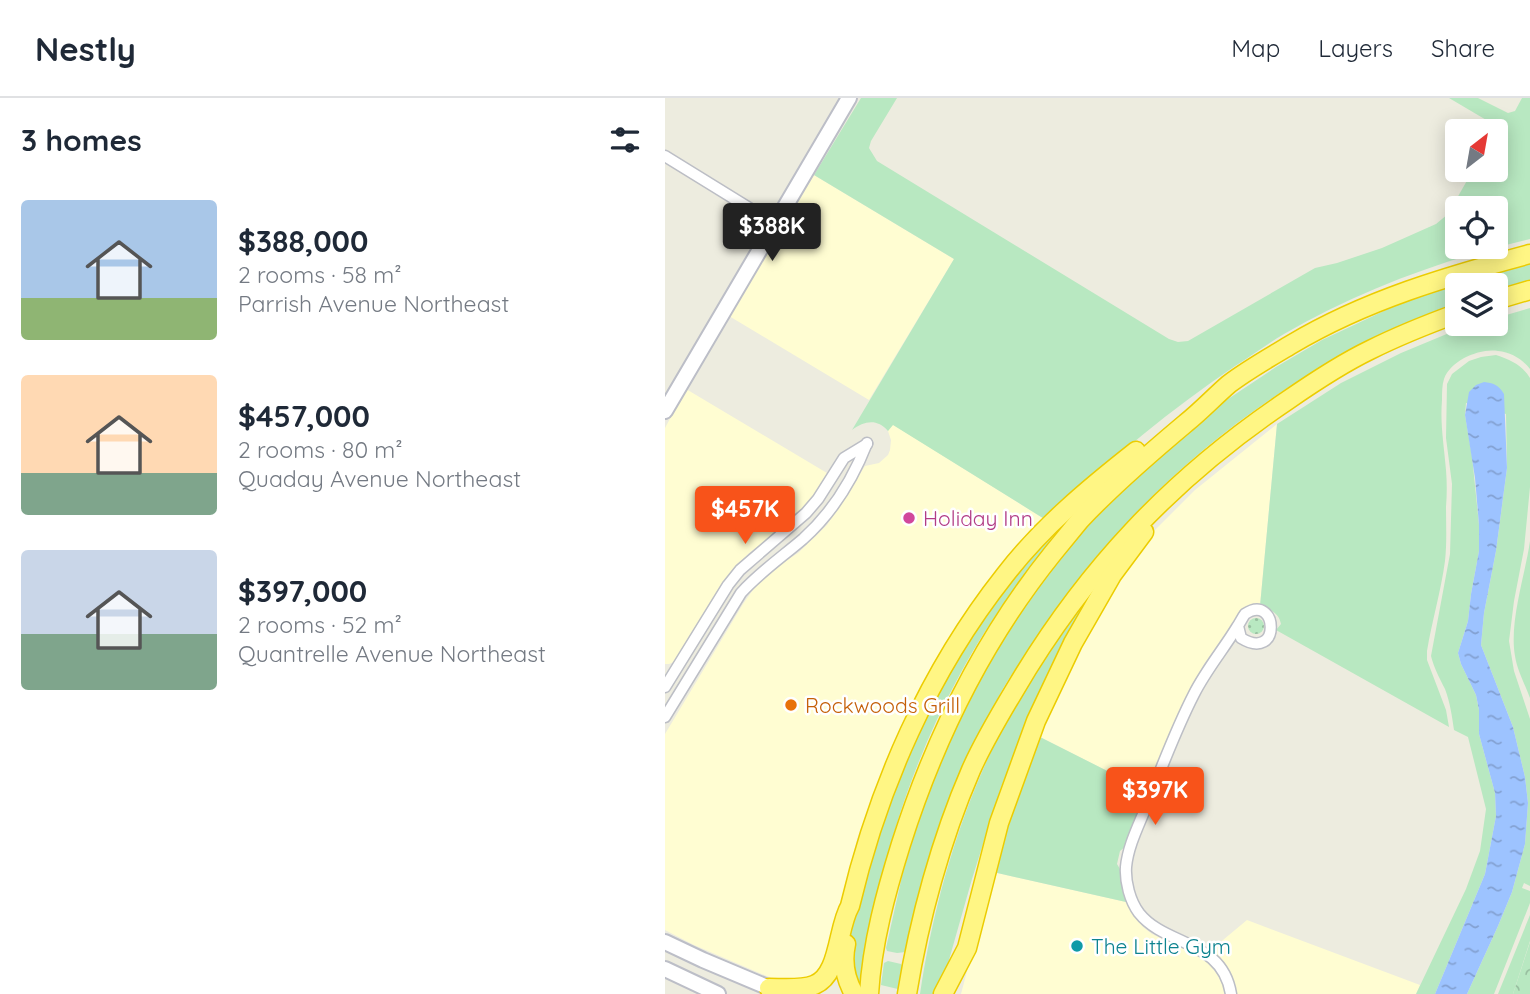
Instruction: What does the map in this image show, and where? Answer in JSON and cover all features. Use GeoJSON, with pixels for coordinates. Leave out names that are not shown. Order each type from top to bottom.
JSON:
{"type":"FeatureCollection","features":[{"type":"Feature","properties":{"kind":"highway"},"geometry":{"type":"LineString","coordinates":[[869,989],[891,878],[911,813],[934,753],[961,693],[994,635],[1031,581],[1078,522],[1118,482],[1230,384],[1293,343],[1351,313],[1409,289],[1530,254]]}},
{"type":"Feature","properties":{"kind":"highway"},"geometry":{"type":"LineString","coordinates":[[1508,296],[1530,290]]}},
{"type":"Feature","properties":{"kind":"highway"},"geometry":{"type":"LineString","coordinates":[[907,993],[929,893],[950,825],[972,769],[1033,659],[1066,610],[1112,552],[1194,471],[1259,419],[1369,350],[1445,318]]}},
{"type":"Feature","properties":{"kind":"highway"},"geometry":{"type":"LineString","coordinates":[[776,991],[813,986],[823,979],[834,960],[846,913],[889,779],[933,683],[965,630],[991,594],[1030,546],[1087,490],[1178,418],[1210,404]]}},
{"type":"Feature","properties":{"kind":"highway"},"geometry":{"type":"LineString","coordinates":[[957,994],[999,823],[1036,721],[1073,643],[1112,575],[1146,531],[1195,479],[1259,419]]}},
{"type":"Feature","properties":{"kind":"highway"},"geometry":{"type":"LineString","coordinates":[[850,906],[851,915],[843,957],[845,972],[854,994]]}},
{"type":"Feature","properties":{"kind":"highway"},"geometry":{"type":"LineString","coordinates":[[943,994],[967,948]]}},
{"type":"Feature","properties":{"kind":"main road"},"geometry":{"type":"LineString","coordinates":[[665,411],[849,98]]}},
{"type":"Feature","properties":{"kind":"main road"},"geometry":{"type":"LineString","coordinates":[[665,942],[776,991]]}},
{"type":"Feature","properties":{"kind":"main road"},"geometry":{"type":"LineString","coordinates":[[665,969],[718,994]]}},
{"type":"Feature","properties":{"kind":"street"},"geometry":{"type":"LineString","coordinates":[[665,156],[775,223]]}},
{"type":"Feature","properties":{"kind":"street"},"geometry":{"type":"LineString","coordinates":[[665,717],[741,593],[825,517],[859,466],[867,443],[844,458],[806,513],[740,570],[728,585],[667,680],[683,686]]}},
{"type":"Feature","properties":{"kind":"street"},"geometry":{"type":"LineString","coordinates":[[1231,994],[1226,978],[1207,954],[1161,930],[1139,912],[1131,898],[1126,868],[1157,778],[1193,695],[1238,626]]}},
{"type":"Feature","properties":{"kind":"street"},"geometry":{"type":"LineString","coordinates":[[665,694],[675,700]]}},
{"type":"Feature","properties":{"kind":"shaded area"},"geometry":{"type":"Polygon","coordinates":[[[814,175],[954,259],[869,400],[729,316],[814,175]]]}},
{"type":"Feature","properties":{"kind":"shaded area"},"geometry":{"type":"Polygon","coordinates":[[[686,389],[827,473],[797,518],[749,553],[731,572],[674,662],[665,664],[665,428],[686,389]]]}},
{"type":"Feature","properties":{"kind":"shaded area"},"geometry":{"type":"Polygon","coordinates":[[[892,424],[1046,520],[915,705],[889,756],[857,839],[827,963],[813,977],[798,981],[776,980],[665,930],[665,734],[755,587],[798,553],[827,525],[865,466],[879,463],[888,455],[891,440],[888,431],[892,424]]]}},
{"type":"Feature","properties":{"kind":"shaded area"},"geometry":{"type":"Polygon","coordinates":[[[1277,424],[1260,606],[1247,607],[1241,611],[1204,664],[1175,720],[1147,791],[1038,736],[1077,646],[1127,563],[1195,490],[1277,424]]]}},
{"type":"Feature","properties":{"kind":"shaded area"},"geometry":{"type":"Polygon","coordinates":[[[993,872],[1126,902],[1143,927],[1152,934],[1207,962],[1223,985],[1224,994],[961,994],[993,872]]]}},
{"type":"Feature","properties":{"kind":"shaded area"},"geometry":{"type":"Polygon","coordinates":[[[1247,920],[1420,985],[1416,994],[1236,994],[1232,976],[1211,950],[1247,920]]]}},
{"type":"Feature","properties":{"kind":"green space"},"geometry":{"type":"Polygon","coordinates":[[[861,98],[897,98],[871,141],[869,148],[877,161],[1178,342],[1188,341],[1315,268],[1382,248],[1436,224],[1445,216],[1445,259],[1456,259],[1342,303],[1284,334],[1161,420],[1046,520],[893,425],[888,431],[879,424],[870,422],[852,430],[954,259],[814,175],[861,98]]]}},
{"type":"Feature","properties":{"kind":"green space"},"geometry":{"type":"Polygon","coordinates":[[[1449,98],[1478,98],[1508,113],[1515,111],[1522,98],[1530,98],[1530,239],[1508,244],[1508,196],[1458,196],[1466,182],[1509,182],[1509,119],[1485,119],[1449,98]]]}},
{"type":"Feature","properties":{"kind":"green space"},"geometry":{"type":"Polygon","coordinates":[[[1530,263],[1530,282],[1508,288],[1508,273],[1492,273],[1530,263]]]}},
{"type":"Feature","properties":{"kind":"green space"},"geometry":{"type":"Polygon","coordinates":[[[1445,287],[1445,310],[1342,357],[1264,404],[1224,433],[1151,497],[1085,570],[1014,672],[989,715],[942,825],[923,880],[906,952],[887,951],[903,872],[915,833],[932,782],[959,718],[999,646],[1035,591],[1073,542],[1143,469],[1219,405],[1322,340],[1418,295],[1445,287]]]}},
{"type":"Feature","properties":{"kind":"green space"},"geometry":{"type":"Polygon","coordinates":[[[1530,308],[1530,369],[1520,359],[1507,353],[1483,351],[1459,361],[1448,372],[1443,384],[1441,418],[1447,484],[1446,554],[1427,660],[1446,710],[1449,727],[1276,630],[1281,624],[1276,614],[1260,606],[1277,424],[1341,383],[1445,335],[1508,336],[1508,314],[1530,308]]]}},
{"type":"Feature","properties":{"kind":"green space"},"geometry":{"type":"Polygon","coordinates":[[[1496,355],[1516,364],[1530,378],[1530,487],[1524,549],[1509,641],[1514,671],[1530,719],[1530,886],[1524,883],[1522,888],[1530,891],[1530,903],[1494,994],[1467,994],[1512,892],[1525,844],[1528,803],[1513,727],[1481,645],[1507,468],[1506,414],[1466,403],[1465,415],[1479,525],[1479,551],[1468,621],[1458,653],[1476,695],[1479,734],[1495,793],[1496,816],[1485,874],[1435,994],[1416,994],[1466,889],[1480,851],[1486,809],[1468,737],[1454,730],[1447,694],[1431,656],[1450,554],[1452,484],[1446,438],[1447,384],[1452,374],[1469,361],[1496,355]]]}},
{"type":"Feature","properties":{"kind":"green space"},"geometry":{"type":"Polygon","coordinates":[[[1048,535],[1052,538],[1002,605],[969,658],[923,751],[908,789],[884,869],[860,991],[846,958],[861,883],[887,807],[938,685],[988,609],[1048,535]]]}},
{"type":"Feature","properties":{"kind":"green space"},"geometry":{"type":"Polygon","coordinates":[[[1530,541],[1530,698],[1517,666],[1514,629],[1530,541]]]}},
{"type":"Feature","properties":{"kind":"green space"},"geometry":{"type":"Polygon","coordinates":[[[1083,602],[1087,605],[1027,724],[1001,787],[945,974],[935,994],[920,994],[943,882],[981,774],[1015,705],[1083,602]]]}},
{"type":"Feature","properties":{"kind":"green space"},"geometry":{"type":"Polygon","coordinates":[[[1253,618],[1259,618],[1264,626],[1262,632],[1253,634],[1248,629],[1248,623],[1253,618]]]}},
{"type":"Feature","properties":{"kind":"green space"},"geometry":{"type":"Polygon","coordinates":[[[1038,736],[1147,791],[1126,846],[1120,851],[1117,864],[1126,902],[993,872],[1038,736]]]}},
{"type":"Feature","properties":{"kind":"green space"},"geometry":{"type":"Polygon","coordinates":[[[1530,915],[1530,941],[1513,994],[1498,994],[1530,915]]]}},
{"type":"Feature","properties":{"kind":"green space"},"geometry":{"type":"Polygon","coordinates":[[[1530,942],[1530,994],[1513,994],[1530,942]]]}},
{"type":"Feature","properties":{"kind":"green space"},"geometry":{"type":"Polygon","coordinates":[[[888,961],[901,964],[904,968],[902,990],[881,985],[884,963],[888,961]]]}},
{"type":"Feature","properties":{"kind":"water"},"geometry":{"type":"Polygon","coordinates":[[[1484,382],[1496,385],[1504,394],[1507,468],[1481,645],[1513,727],[1525,777],[1528,803],[1525,844],[1512,892],[1467,994],[1435,994],[1485,874],[1496,816],[1495,793],[1479,734],[1476,695],[1458,653],[1468,621],[1479,551],[1475,478],[1465,415],[1469,392],[1484,382]]]}},
{"type":"Feature","properties":{"kind":"place","name":"Holiday Inn"},"geometry":{"type":"Point","coordinates":[909,518]}},
{"type":"Feature","properties":{"kind":"place","name":"Rockwoods Grill"},"geometry":{"type":"Point","coordinates":[791,705]}},
{"type":"Feature","properties":{"kind":"place","name":"The Little Gym"},"geometry":{"type":"Point","coordinates":[1077,946]}}]}
